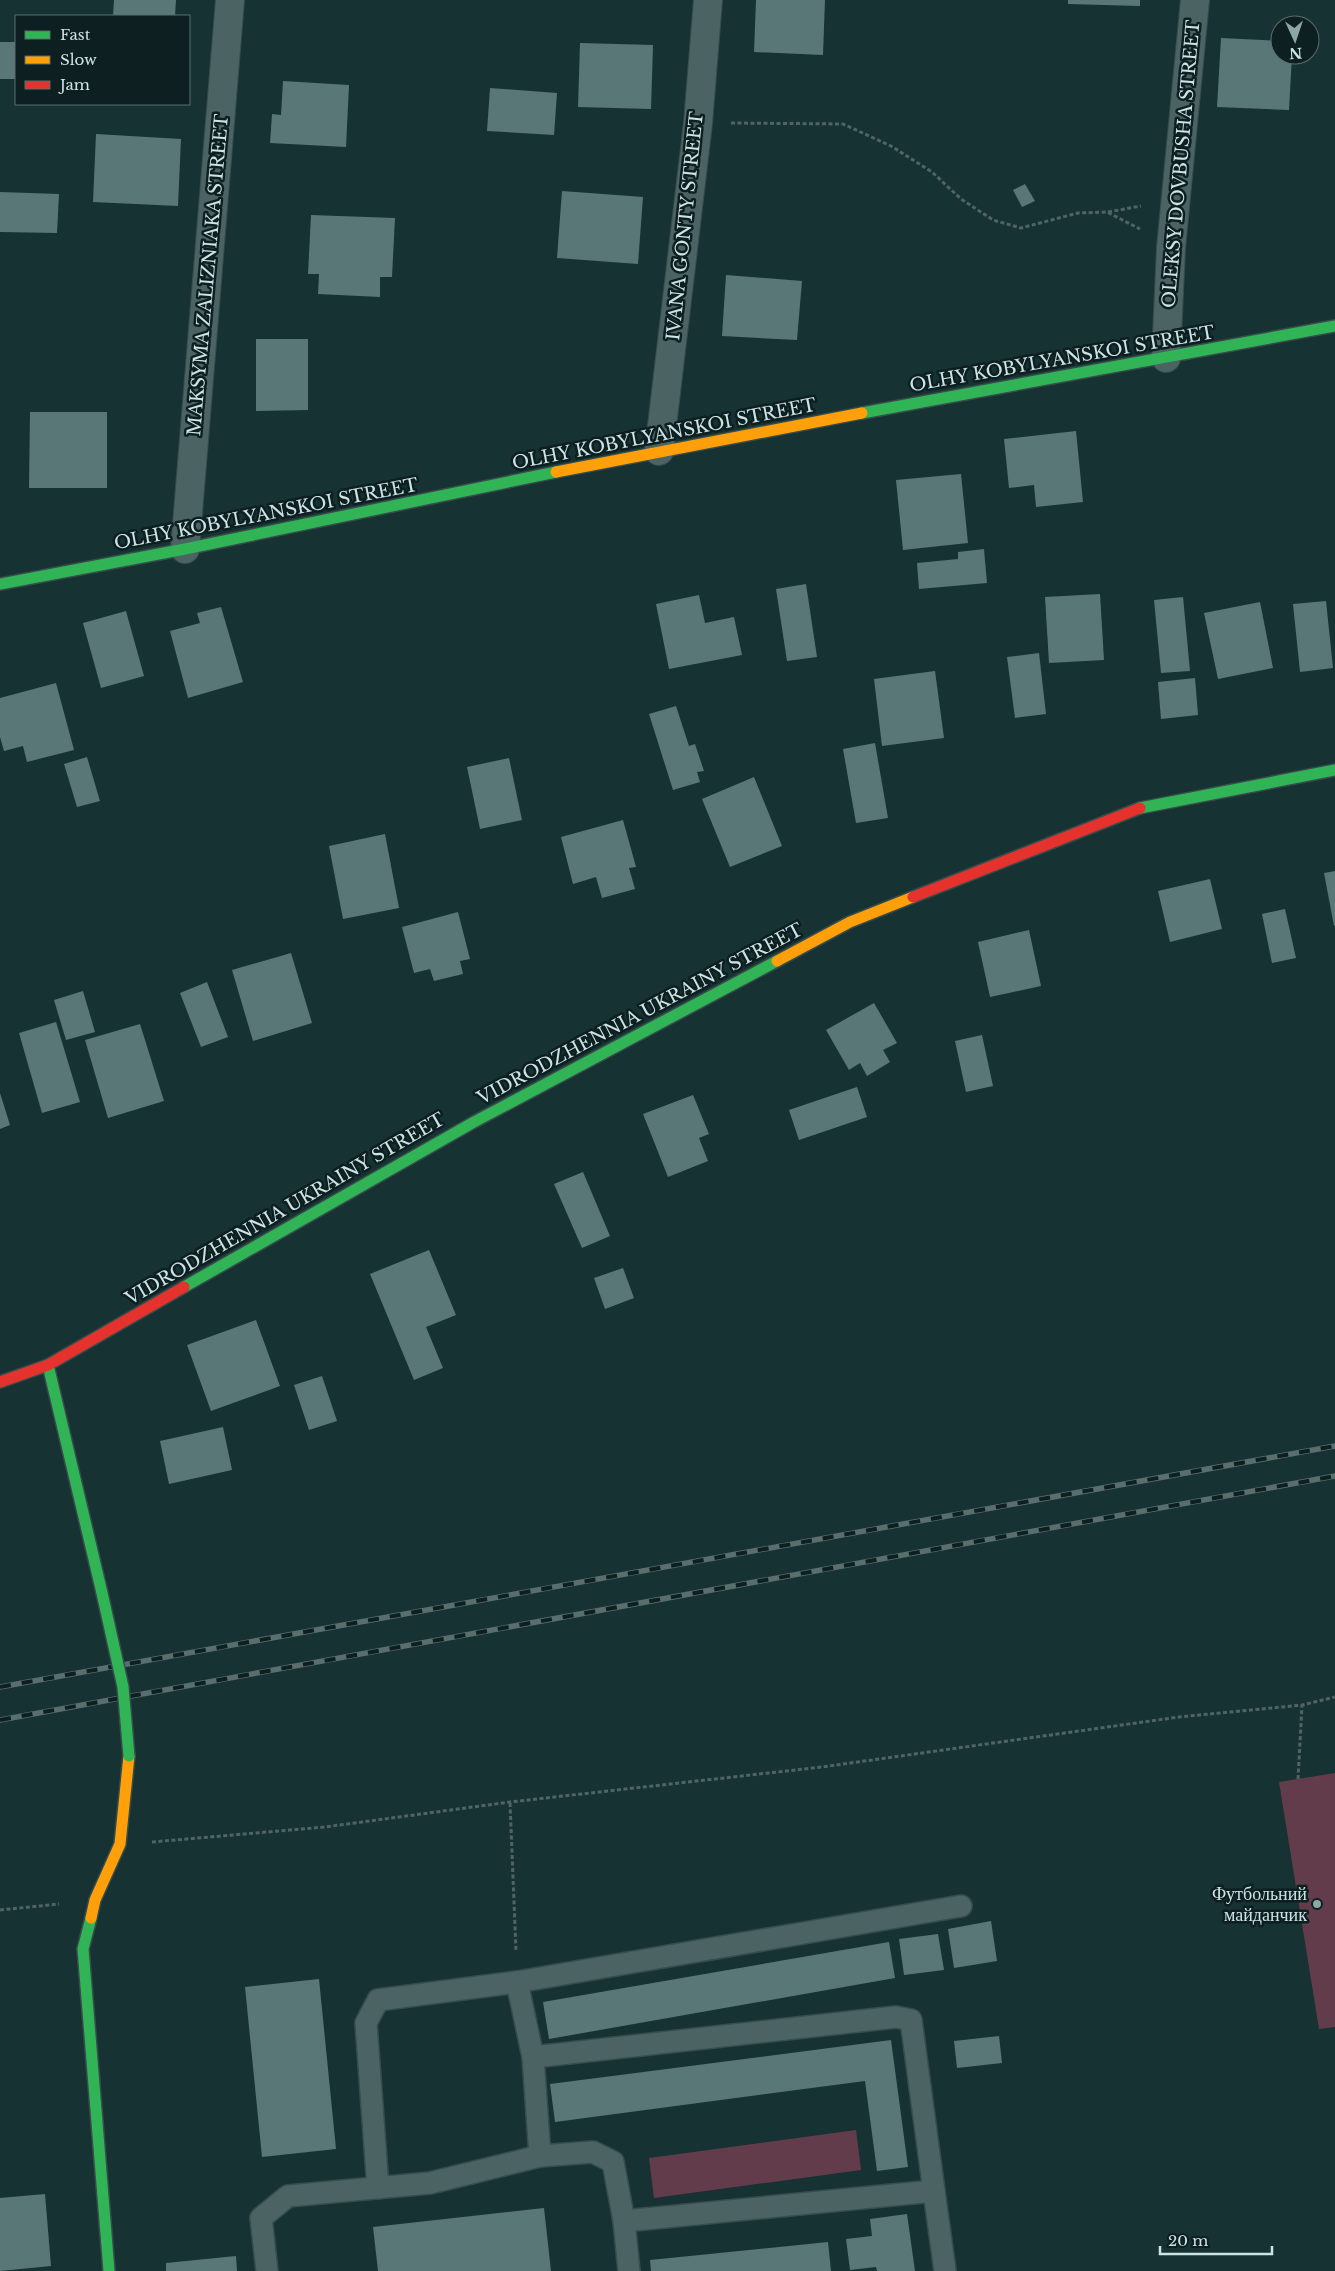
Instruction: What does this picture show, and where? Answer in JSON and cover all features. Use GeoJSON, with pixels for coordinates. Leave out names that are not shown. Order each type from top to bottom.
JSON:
{"type":"FeatureCollection","features":[{"type":"Feature","properties":{"kind":"street","name":"MAKSYMA ZALIZNIAKA STREET"},"geometry":{"type":"LineString","coordinates":[[186,549],[230,0]]}},
{"type":"Feature","properties":{"kind":"street","name":"IVANA GONTY STREET"},"geometry":{"type":"LineString","coordinates":[[659,451],[698,123],[708,0]]}},
{"type":"Feature","properties":{"kind":"street","name":"OLEKSY DOVBUSHA STREET"},"geometry":{"type":"LineString","coordinates":[[1166,358],[1171,248],[1195,0]]}},
{"type":"Feature","properties":{"kind":"street","name":"OLHY KOBYLYANSKOI STREET"},"geometry":{"type":"LineString","coordinates":[[0,584],[186,549],[659,451],[1335,326]]}},
{"type":"Feature","properties":{"kind":"street","name":"VIDRODZHENNIA UKRAINY STREET"},"geometry":{"type":"LineString","coordinates":[[0,1382],[48,1364],[474,1122],[850,922],[1139,808],[1335,770]]}},
{"type":"Feature","properties":{"kind":"street"},"geometry":{"type":"LineString","coordinates":[[48,1364],[123,1687],[129,1756],[120,1844],[95,1900],[83,1949],[109,2271]]}},
{"type":"Feature","properties":{"kind":"lane"},"geometry":{"type":"LineString","coordinates":[[378,2188],[366,2023],[378,2000],[517,1982],[961,1906]]}},
{"type":"Feature","properties":{"kind":"lane"},"geometry":{"type":"LineString","coordinates":[[517,1982],[533,2057],[540,2156]]}},
{"type":"Feature","properties":{"kind":"lane"},"geometry":{"type":"LineString","coordinates":[[533,2057],[896,2017],[911,2020],[946,2271]]}},
{"type":"Feature","properties":{"kind":"lane"},"geometry":{"type":"LineString","coordinates":[[267,2271],[261,2218],[288,2196],[430,2183],[540,2156],[593,2152],[613,2162],[624,2220],[629,2271]]}},
{"type":"Feature","properties":{"kind":"lane"},"geometry":{"type":"LineString","coordinates":[[624,2220],[934,2190]]}},
{"type":"Feature","properties":{"kind":"path"},"geometry":{"type":"LineString","coordinates":[[698,123],[843,124],[891,146],[932,172],[961,199],[994,220],[1020,228],[1078,213],[1107,212],[1144,230],[1171,248]]}},
{"type":"Feature","properties":{"kind":"path"},"geometry":{"type":"LineString","coordinates":[[120,1844],[325,1827],[510,1802],[822,1767],[1179,1717],[1302,1705],[1335,1697]]}},
{"type":"Feature","properties":{"kind":"path"},"geometry":{"type":"LineString","coordinates":[[1298,1779],[1302,1705]]}},
{"type":"Feature","properties":{"kind":"path"},"geometry":{"type":"LineString","coordinates":[[510,1802],[517,1982]]}},
{"type":"Feature","properties":{"kind":"path"},"geometry":{"type":"LineString","coordinates":[[0,1910],[95,1900]]}},
{"type":"Feature","properties":{"kind":"shaded area","name":"Футбольний майданчик"},"geometry":{"type":"Polygon","coordinates":[[[1335,1773],[1335,2027],[1319,2029],[1279,1782],[1335,1773]]]}},
{"type":"Feature","properties":{"kind":"shaded area"},"geometry":{"type":"Polygon","coordinates":[[[856,2130],[861,2170],[654,2198],[649,2158],[856,2130]]]}},
{"type":"Feature","properties":{"kind":"building"},"geometry":{"type":"Polygon","coordinates":[[[114,0],[176,0],[175,15],[113,15],[114,0]]]}},
{"type":"Feature","properties":{"kind":"building"},"geometry":{"type":"Polygon","coordinates":[[[756,0],[825,0],[823,55],[754,52],[756,0]]]}},
{"type":"Feature","properties":{"kind":"building"},"geometry":{"type":"Polygon","coordinates":[[[1068,0],[1140,0],[1140,6],[1068,4],[1068,0]]]}},
{"type":"Feature","properties":{"kind":"building"},"geometry":{"type":"Polygon","coordinates":[[[1221,38],[1270,40],[1270,65],[1291,65],[1289,110],[1217,107],[1221,38]]]}},
{"type":"Feature","properties":{"kind":"building"},"geometry":{"type":"Polygon","coordinates":[[[0,42],[15,42],[15,79],[0,79],[0,42]]]}},
{"type":"Feature","properties":{"kind":"building"},"geometry":{"type":"Polygon","coordinates":[[[580,43],[653,45],[651,109],[578,107],[580,43]]]}},
{"type":"Feature","properties":{"kind":"building"},"geometry":{"type":"Polygon","coordinates":[[[283,81],[349,85],[346,147],[270,143],[272,114],[281,115],[283,81]]]}},
{"type":"Feature","properties":{"kind":"building"},"geometry":{"type":"Polygon","coordinates":[[[490,88],[557,93],[554,135],[487,131],[490,88]]]}},
{"type":"Feature","properties":{"kind":"building"},"geometry":{"type":"Polygon","coordinates":[[[96,134],[181,139],[178,206],[93,202],[96,134]]]}},
{"type":"Feature","properties":{"kind":"building"},"geometry":{"type":"Polygon","coordinates":[[[1025,184],[1035,201],[1022,207],[1013,190],[1025,184]]]}},
{"type":"Feature","properties":{"kind":"building"},"geometry":{"type":"Polygon","coordinates":[[[562,191],[643,197],[638,264],[557,258],[562,191]]]}},
{"type":"Feature","properties":{"kind":"building"},"geometry":{"type":"Polygon","coordinates":[[[0,192],[59,194],[57,233],[0,232],[0,192]]]}},
{"type":"Feature","properties":{"kind":"building"},"geometry":{"type":"Polygon","coordinates":[[[311,215],[395,218],[392,277],[380,277],[380,297],[318,294],[319,274],[308,274],[311,215]]]}},
{"type":"Feature","properties":{"kind":"building"},"geometry":{"type":"Polygon","coordinates":[[[726,275],[802,281],[797,340],[722,336],[726,275]]]}},
{"type":"Feature","properties":{"kind":"building"},"geometry":{"type":"Polygon","coordinates":[[[256,339],[308,339],[308,410],[256,411],[256,339]]]}},
{"type":"Feature","properties":{"kind":"building"},"geometry":{"type":"Polygon","coordinates":[[[30,412],[107,412],[107,488],[29,488],[30,412]]]}},
{"type":"Feature","properties":{"kind":"building"},"geometry":{"type":"Polygon","coordinates":[[[1076,431],[1083,502],[1036,507],[1034,485],[1009,488],[1004,439],[1076,431]]]}},
{"type":"Feature","properties":{"kind":"building"},"geometry":{"type":"Polygon","coordinates":[[[961,474],[968,543],[903,550],[896,480],[961,474]]]}},
{"type":"Feature","properties":{"kind":"building"},"geometry":{"type":"Polygon","coordinates":[[[984,549],[987,583],[919,589],[917,563],[958,559],[958,552],[984,549]]]}},
{"type":"Feature","properties":{"kind":"building"},"geometry":{"type":"Polygon","coordinates":[[[806,584],[817,657],[787,661],[776,589],[806,584]]]}},
{"type":"Feature","properties":{"kind":"building"},"geometry":{"type":"Polygon","coordinates":[[[1100,594],[1104,660],[1049,663],[1045,597],[1100,594]]]}},
{"type":"Feature","properties":{"kind":"building"},"geometry":{"type":"Polygon","coordinates":[[[699,595],[705,623],[734,617],[742,655],[669,669],[656,604],[699,595]]]}},
{"type":"Feature","properties":{"kind":"building"},"geometry":{"type":"Polygon","coordinates":[[[1183,597],[1190,671],[1161,673],[1154,600],[1183,597]]]}},
{"type":"Feature","properties":{"kind":"building"},"geometry":{"type":"Polygon","coordinates":[[[1326,601],[1333,668],[1300,672],[1293,604],[1326,601]]]}},
{"type":"Feature","properties":{"kind":"building"},"geometry":{"type":"Polygon","coordinates":[[[1260,602],[1273,668],[1218,679],[1204,613],[1260,602]]]}},
{"type":"Feature","properties":{"kind":"building"},"geometry":{"type":"Polygon","coordinates":[[[221,607],[243,682],[188,698],[170,631],[200,623],[197,613],[221,607]]]}},
{"type":"Feature","properties":{"kind":"building"},"geometry":{"type":"Polygon","coordinates":[[[126,611],[144,676],[101,688],[83,623],[126,611]]]}},
{"type":"Feature","properties":{"kind":"building"},"geometry":{"type":"Polygon","coordinates":[[[1039,653],[1046,714],[1015,718],[1007,657],[1039,653]]]}},
{"type":"Feature","properties":{"kind":"building"},"geometry":{"type":"Polygon","coordinates":[[[935,671],[944,738],[882,746],[874,679],[935,671]]]}},
{"type":"Feature","properties":{"kind":"building"},"geometry":{"type":"Polygon","coordinates":[[[1195,678],[1198,715],[1161,719],[1158,682],[1195,678]]]}},
{"type":"Feature","properties":{"kind":"building"},"geometry":{"type":"Polygon","coordinates":[[[56,683],[74,750],[27,762],[23,746],[4,751],[0,737],[0,698],[56,683]]]}},
{"type":"Feature","properties":{"kind":"building"},"geometry":{"type":"Polygon","coordinates":[[[676,706],[689,746],[695,744],[704,771],[697,772],[700,782],[673,790],[649,714],[676,706]]]}},
{"type":"Feature","properties":{"kind":"building"},"geometry":{"type":"Polygon","coordinates":[[[875,743],[888,818],[856,823],[843,749],[875,743]]]}},
{"type":"Feature","properties":{"kind":"building"},"geometry":{"type":"Polygon","coordinates":[[[87,757],[100,801],[77,807],[64,764],[87,757]]]}},
{"type":"Feature","properties":{"kind":"building"},"geometry":{"type":"Polygon","coordinates":[[[509,758],[522,820],[480,829],[467,767],[509,758]]]}},
{"type":"Feature","properties":{"kind":"building"},"geometry":{"type":"Polygon","coordinates":[[[754,777],[782,846],[730,867],[702,799],[754,777]]]}},
{"type":"Feature","properties":{"kind":"building"},"geometry":{"type":"Polygon","coordinates":[[[623,820],[636,867],[629,868],[635,889],[602,898],[596,877],[573,884],[561,837],[623,820]]]}},
{"type":"Feature","properties":{"kind":"building"},"geometry":{"type":"Polygon","coordinates":[[[385,834],[399,908],[343,919],[329,846],[385,834]]]}},
{"type":"Feature","properties":{"kind":"building"},"geometry":{"type":"Polygon","coordinates":[[[1335,871],[1335,925],[1334,926],[1324,873],[1335,871]]]}},
{"type":"Feature","properties":{"kind":"building"},"geometry":{"type":"Polygon","coordinates":[[[1210,879],[1222,929],[1170,942],[1158,891],[1210,879]]]}},
{"type":"Feature","properties":{"kind":"building"},"geometry":{"type":"Polygon","coordinates":[[[1285,909],[1296,958],[1272,963],[1262,914],[1285,909]]]}},
{"type":"Feature","properties":{"kind":"building"},"geometry":{"type":"Polygon","coordinates":[[[458,912],[470,959],[460,961],[463,974],[434,981],[430,969],[414,973],[402,927],[458,912]]]}},
{"type":"Feature","properties":{"kind":"building"},"geometry":{"type":"Polygon","coordinates":[[[1029,930],[1041,986],[990,997],[978,942],[1029,930]]]}},
{"type":"Feature","properties":{"kind":"building"},"geometry":{"type":"Polygon","coordinates":[[[291,953],[312,1023],[253,1041],[232,970],[291,953]]]}},
{"type":"Feature","properties":{"kind":"building"},"geometry":{"type":"Polygon","coordinates":[[[207,982],[228,1037],[201,1047],[180,993],[207,982]]]}},
{"type":"Feature","properties":{"kind":"building"},"geometry":{"type":"Polygon","coordinates":[[[83,991],[95,1032],[66,1040],[54,1000],[83,991]]]}},
{"type":"Feature","properties":{"kind":"building"},"geometry":{"type":"Polygon","coordinates":[[[874,1003],[897,1043],[883,1050],[890,1062],[867,1076],[860,1063],[849,1070],[826,1030],[874,1003]]]}},
{"type":"Feature","properties":{"kind":"building"},"geometry":{"type":"Polygon","coordinates":[[[56,1022],[80,1102],[42,1113],[19,1033],[56,1022]]]}},
{"type":"Feature","properties":{"kind":"building"},"geometry":{"type":"Polygon","coordinates":[[[140,1024],[164,1101],[108,1118],[85,1040],[140,1024]]]}},
{"type":"Feature","properties":{"kind":"building"},"geometry":{"type":"Polygon","coordinates":[[[982,1035],[993,1086],[966,1092],[955,1041],[982,1035]]]}},
{"type":"Feature","properties":{"kind":"building"},"geometry":{"type":"Polygon","coordinates":[[[857,1087],[867,1117],[799,1140],[789,1110],[857,1087]]]}},
{"type":"Feature","properties":{"kind":"building"},"geometry":{"type":"Polygon","coordinates":[[[0,1093],[10,1125],[0,1129],[0,1093]]]}},
{"type":"Feature","properties":{"kind":"building"},"geometry":{"type":"Polygon","coordinates":[[[693,1095],[709,1134],[699,1138],[708,1161],[668,1177],[643,1114],[693,1095]]]}},
{"type":"Feature","properties":{"kind":"building"},"geometry":{"type":"Polygon","coordinates":[[[583,1172],[610,1236],[582,1248],[554,1184],[583,1172]]]}},
{"type":"Feature","properties":{"kind":"building"},"geometry":{"type":"Polygon","coordinates":[[[429,1250],[456,1315],[426,1327],[443,1368],[414,1380],[370,1274],[429,1250]]]}},
{"type":"Feature","properties":{"kind":"building"},"geometry":{"type":"Polygon","coordinates":[[[623,1268],[634,1298],[605,1309],[594,1278],[623,1268]]]}},
{"type":"Feature","properties":{"kind":"building"},"geometry":{"type":"Polygon","coordinates":[[[256,1320],[280,1386],[211,1411],[187,1345],[256,1320]]]}},
{"type":"Feature","properties":{"kind":"building"},"geometry":{"type":"Polygon","coordinates":[[[322,1376],[337,1421],[309,1430],[294,1385],[322,1376]]]}},
{"type":"Feature","properties":{"kind":"building"},"geometry":{"type":"Polygon","coordinates":[[[223,1427],[232,1470],[169,1484],[160,1441],[223,1427]]]}},
{"type":"Feature","properties":{"kind":"building"},"geometry":{"type":"Polygon","coordinates":[[[991,1921],[997,1961],[954,1968],[948,1929],[991,1921]]]}},
{"type":"Feature","properties":{"kind":"building"},"geometry":{"type":"Polygon","coordinates":[[[938,1934],[944,1970],[904,1975],[899,1939],[938,1934]]]}},
{"type":"Feature","properties":{"kind":"building"},"geometry":{"type":"Polygon","coordinates":[[[889,1942],[895,1978],[549,2039],[543,2002],[889,1942]]]}},
{"type":"Feature","properties":{"kind":"building"},"geometry":{"type":"Polygon","coordinates":[[[319,1979],[336,2149],[262,2157],[245,1987],[319,1979]]]}},
{"type":"Feature","properties":{"kind":"building"},"geometry":{"type":"Polygon","coordinates":[[[999,2036],[1002,2063],[957,2068],[954,2041],[999,2036]]]}},
{"type":"Feature","properties":{"kind":"building"},"geometry":{"type":"Polygon","coordinates":[[[891,2040],[908,2167],[877,2171],[865,2081],[555,2122],[550,2084],[891,2040]]]}},
{"type":"Feature","properties":{"kind":"building"},"geometry":{"type":"Polygon","coordinates":[[[45,2194],[51,2266],[0,2271],[0,2198],[45,2194]]]}},
{"type":"Feature","properties":{"kind":"building"},"geometry":{"type":"Polygon","coordinates":[[[544,2208],[551,2271],[378,2271],[373,2227],[544,2208]]]}},
{"type":"Feature","properties":{"kind":"building"},"geometry":{"type":"Polygon","coordinates":[[[907,2214],[915,2271],[877,2271],[876,2267],[850,2270],[846,2239],[872,2236],[870,2219],[907,2214]]]}},
{"type":"Feature","properties":{"kind":"building"},"geometry":{"type":"Polygon","coordinates":[[[828,2242],[831,2271],[651,2271],[650,2260],[828,2242]]]}},
{"type":"Feature","properties":{"kind":"building"},"geometry":{"type":"Polygon","coordinates":[[[236,2256],[237,2271],[166,2271],[166,2263],[236,2256]]]}},
{"type":"Feature","properties":{"kind":"railway"},"geometry":{"type":"LineString","coordinates":[[0,1687],[1335,1446]]}},
{"type":"Feature","properties":{"kind":"railway"},"geometry":{"type":"LineString","coordinates":[[0,1720],[1335,1476]]}},
{"type":"Feature","properties":{"kind":"traffic: fast"},"geometry":{"type":"LineString","coordinates":[[862,413],[1335,326]]}},
{"type":"Feature","properties":{"kind":"traffic: fast"},"geometry":{"type":"LineString","coordinates":[[0,584],[185,549],[556,472]]}},
{"type":"Feature","properties":{"kind":"traffic: fast"},"geometry":{"type":"LineString","coordinates":[[1140,808],[1335,770]]}},
{"type":"Feature","properties":{"kind":"traffic: fast"},"geometry":{"type":"LineString","coordinates":[[184,1287],[474,1122],[777,961]]}},
{"type":"Feature","properties":{"kind":"traffic: fast"},"geometry":{"type":"LineString","coordinates":[[48,1365],[102,1593]]}},
{"type":"Feature","properties":{"kind":"traffic: fast"},"geometry":{"type":"LineString","coordinates":[[102,1593],[123,1687],[129,1756]]}},
{"type":"Feature","properties":{"kind":"traffic: fast"},"geometry":{"type":"LineString","coordinates":[[91,1918],[83,1949],[109,2271]]}},
{"type":"Feature","properties":{"kind":"traffic: slow"},"geometry":{"type":"LineString","coordinates":[[556,472],[862,413]]}},
{"type":"Feature","properties":{"kind":"traffic: slow"},"geometry":{"type":"LineString","coordinates":[[777,961],[850,922],[913,897]]}},
{"type":"Feature","properties":{"kind":"traffic: slow"},"geometry":{"type":"LineString","coordinates":[[91,1918],[95,1900],[120,1844],[129,1756]]}},
{"type":"Feature","properties":{"kind":"traffic: jam"},"geometry":{"type":"LineString","coordinates":[[913,897],[1140,808]]}},
{"type":"Feature","properties":{"kind":"traffic: jam"},"geometry":{"type":"LineString","coordinates":[[0,1382],[48,1365],[184,1287]]}},
{"type":"Feature","properties":{"kind":"place","name":"Футбольний майданчик"},"geometry":{"type":"Point","coordinates":[1317,1904]}}]}
